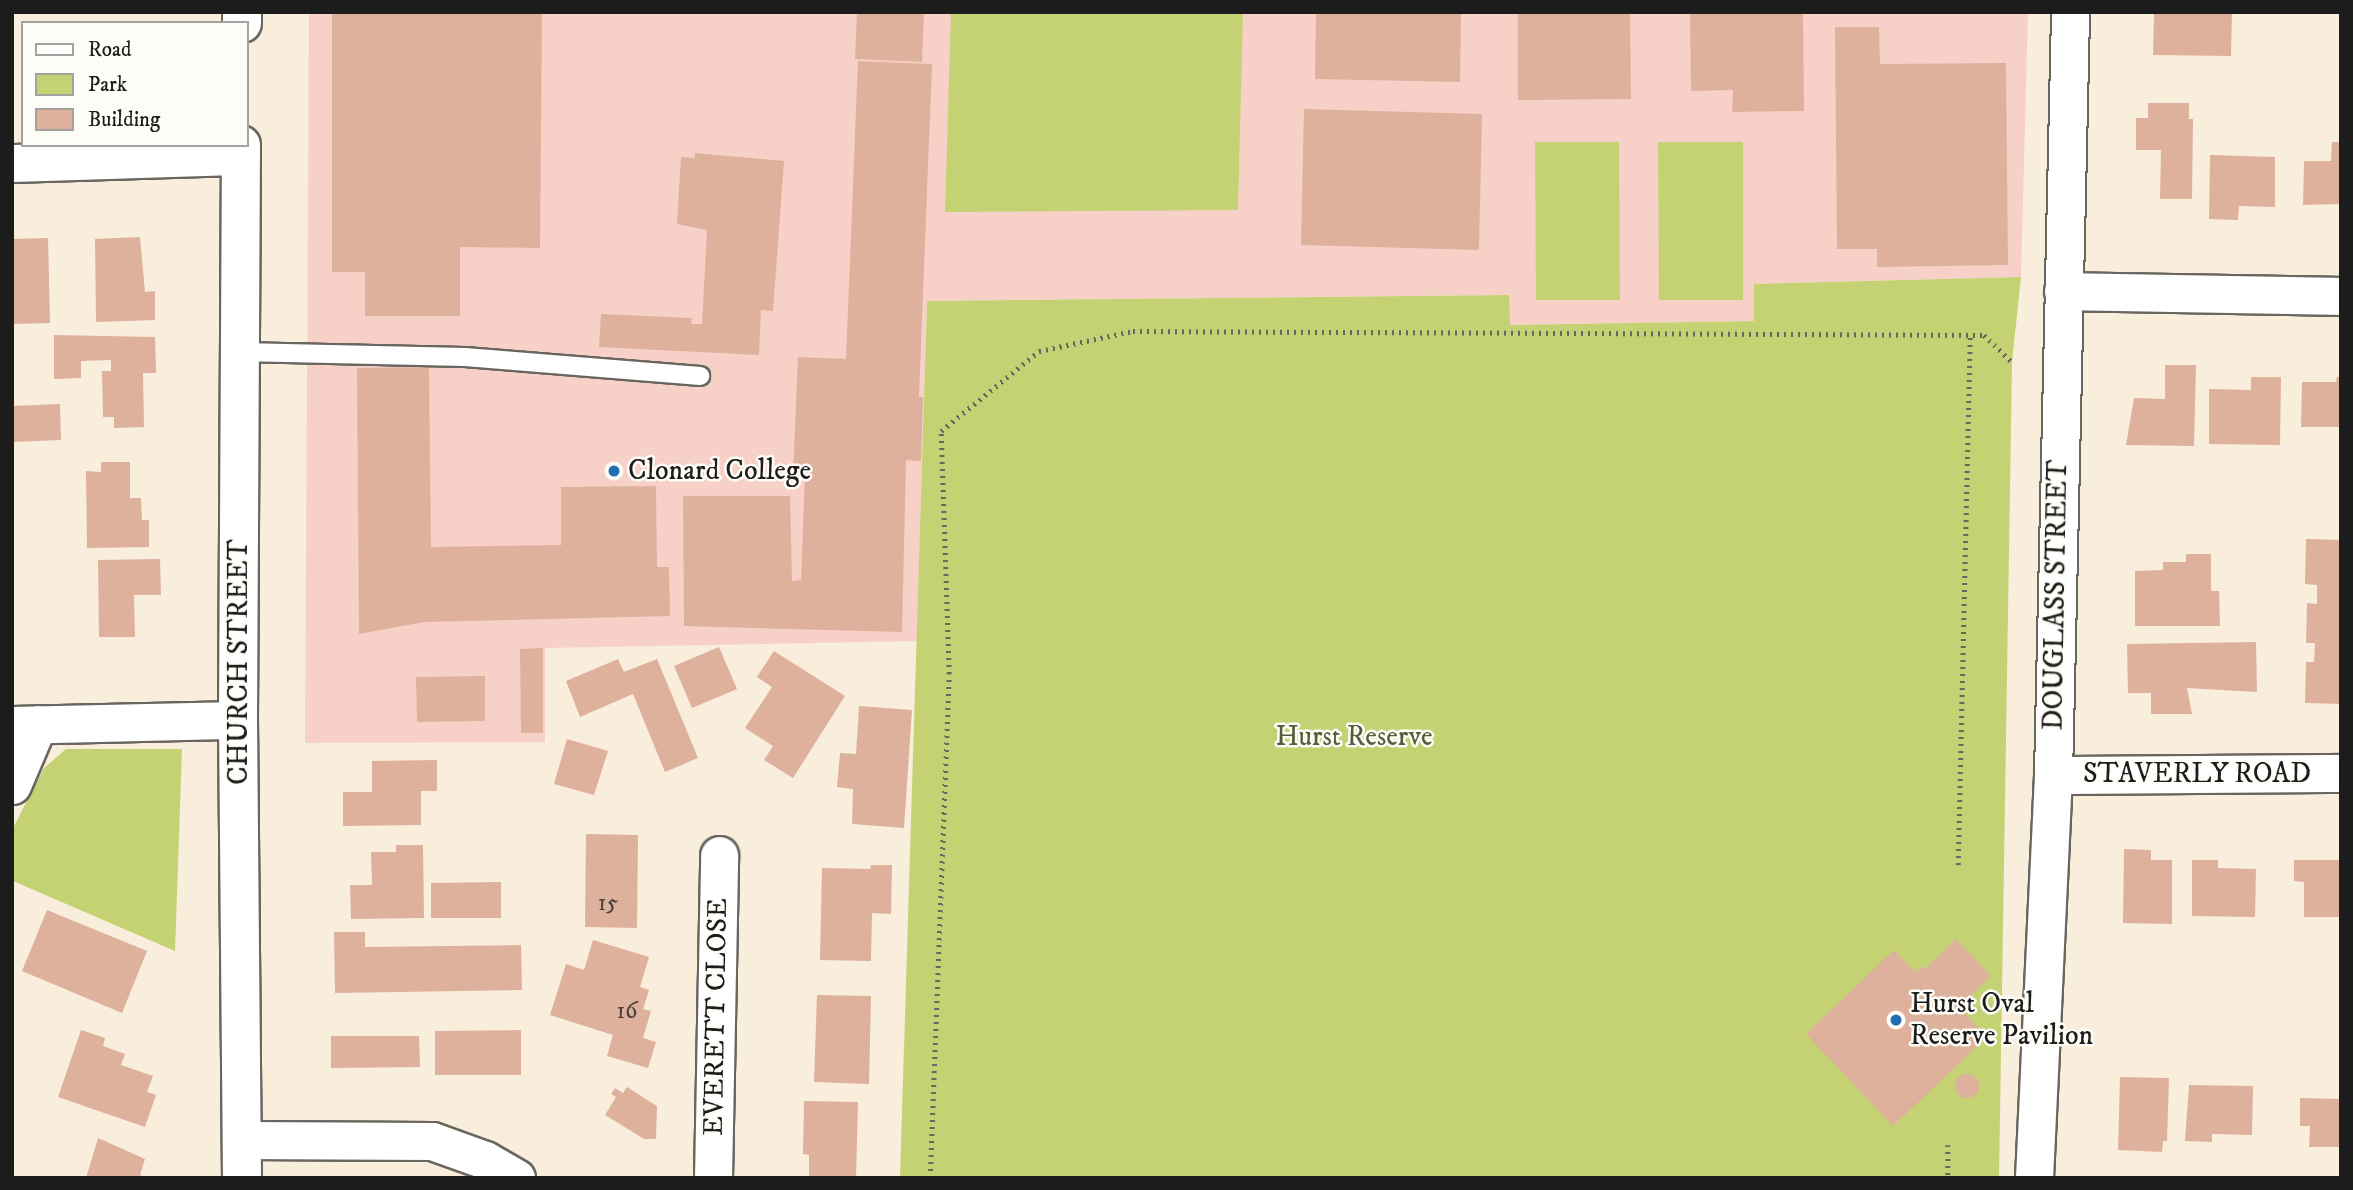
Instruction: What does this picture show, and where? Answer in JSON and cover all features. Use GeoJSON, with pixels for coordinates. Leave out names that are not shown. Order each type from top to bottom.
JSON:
{"type":"FeatureCollection","features":[{"type":"Feature","properties":{"kind":"street","name":"DOUGLASS STREET"},"geometry":{"type":"LineString","coordinates":[[2034,1178],[2053,775],[2070,12]]}},
{"type":"Feature","properties":{"kind":"street"},"geometry":{"type":"LineString","coordinates":[[12,163],[241,151]]}},
{"type":"Feature","properties":{"kind":"street","name":"CHURCH STREET"},"geometry":{"type":"LineString","coordinates":[[241,151],[238,720],[242,1178]]}},
{"type":"Feature","properties":{"kind":"street"},"geometry":{"type":"LineString","coordinates":[[2063,291],[2341,296]]}},
{"type":"Feature","properties":{"kind":"street"},"geometry":{"type":"LineString","coordinates":[[12,785],[25,725],[238,720]]}},
{"type":"Feature","properties":{"kind":"street","name":"STAVERLY ROAD"},"geometry":{"type":"LineString","coordinates":[[2053,775],[2341,773]]}},
{"type":"Feature","properties":{"kind":"street","name":"EVERETT CLOSE"},"geometry":{"type":"LineString","coordinates":[[713,1178],[719,855]]}},
{"type":"Feature","properties":{"kind":"street"},"geometry":{"type":"LineString","coordinates":[[242,1140],[432,1141],[485,1160],[516,1178]]}},
{"type":"Feature","properties":{"kind":"lane"},"geometry":{"type":"LineString","coordinates":[[240,352],[465,357],[700,376]]}},
{"type":"Feature","properties":{"kind":"path"},"geometry":{"type":"LineString","coordinates":[[930,1178],[950,674],[941,431],[1039,351],[1133,331],[1984,335],[2012,362]]}},
{"type":"Feature","properties":{"kind":"path"},"geometry":{"type":"LineString","coordinates":[[1958,865],[1970,335]]}},
{"type":"Feature","properties":{"kind":"path"},"geometry":{"type":"LineString","coordinates":[[1948,1145],[1948,1178]]}},
{"type":"Feature","properties":{"kind":"shaded area","name":"Clonard College"},"geometry":{"type":"Polygon","coordinates":[[[309,12],[2028,12],[2021,277],[1754,284],[1754,321],[1509,325],[1508,295],[927,301],[917,641],[545,648],[545,742],[305,743],[309,12]]]}},
{"type":"Feature","properties":{"kind":"green space"},"geometry":{"type":"Polygon","coordinates":[[[951,12],[1243,12],[1238,210],[945,212],[951,12]]]}},
{"type":"Feature","properties":{"kind":"green space"},"geometry":{"type":"Polygon","coordinates":[[[1535,142],[1619,142],[1620,300],[1536,300],[1535,142]]]}},
{"type":"Feature","properties":{"kind":"green space"},"geometry":{"type":"Polygon","coordinates":[[[1658,142],[1743,142],[1743,300],[1659,300],[1658,142]]]}},
{"type":"Feature","properties":{"kind":"green space","name":"Hurst Reserve"},"geometry":{"type":"Polygon","coordinates":[[[2021,277],[2012,362],[1999,1178],[900,1178],[927,301],[1509,295],[1510,325],[1754,321],[1754,284],[2021,277]]]}},
{"type":"Feature","properties":{"kind":"green space"},"geometry":{"type":"Polygon","coordinates":[[[66,749],[182,749],[175,951],[13,881],[12,830],[44,768],[66,749]]]}},
{"type":"Feature","properties":{"kind":"building"},"geometry":{"type":"Polygon","coordinates":[[[332,12],[542,12],[540,248],[460,247],[460,316],[365,316],[365,272],[332,272],[332,12]]]}},
{"type":"Feature","properties":{"kind":"building"},"geometry":{"type":"Polygon","coordinates":[[[857,12],[924,12],[922,62],[855,59],[857,12]]]}},
{"type":"Feature","properties":{"kind":"building"},"geometry":{"type":"Polygon","coordinates":[[[1316,12],[1461,12],[1460,82],[1315,79],[1316,12]]]}},
{"type":"Feature","properties":{"kind":"building"},"geometry":{"type":"Polygon","coordinates":[[[1518,12],[1630,12],[1631,99],[1518,100],[1518,12]]]}},
{"type":"Feature","properties":{"kind":"building"},"geometry":{"type":"Polygon","coordinates":[[[1690,12],[1803,12],[1804,111],[1732,112],[1733,90],[1691,91],[1690,12]]]}},
{"type":"Feature","properties":{"kind":"building"},"geometry":{"type":"Polygon","coordinates":[[[2154,12],[2232,12],[2231,56],[2153,55],[2154,12]]]}},
{"type":"Feature","properties":{"kind":"building"},"geometry":{"type":"Polygon","coordinates":[[[1835,27],[1879,27],[1880,64],[2006,63],[2008,265],[1877,267],[1877,249],[1837,249],[1835,27]]]}},
{"type":"Feature","properties":{"kind":"building"},"geometry":{"type":"Polygon","coordinates":[[[858,61],[932,64],[919,397],[923,397],[921,461],[906,460],[902,632],[684,626],[683,496],[790,496],[792,581],[801,580],[805,474],[793,474],[798,357],[846,359],[858,61]]]}},
{"type":"Feature","properties":{"kind":"building"},"geometry":{"type":"Polygon","coordinates":[[[2148,103],[2189,103],[2189,119],[2193,119],[2192,199],[2160,199],[2161,150],[2136,150],[2136,118],[2148,118],[2148,103]]]}},
{"type":"Feature","properties":{"kind":"building"},"geometry":{"type":"Polygon","coordinates":[[[1304,109],[1482,114],[1479,250],[1301,245],[1304,109]]]}},
{"type":"Feature","properties":{"kind":"building"},"geometry":{"type":"Polygon","coordinates":[[[2332,142],[2341,142],[2341,204],[2303,205],[2304,161],[2331,161],[2332,142]]]}},
{"type":"Feature","properties":{"kind":"building"},"geometry":{"type":"Polygon","coordinates":[[[695,153],[784,161],[773,311],[761,310],[759,355],[599,347],[601,314],[692,318],[691,324],[702,324],[707,230],[677,224],[681,157],[695,158],[695,153]]]}},
{"type":"Feature","properties":{"kind":"building"},"geometry":{"type":"Polygon","coordinates":[[[2210,155],[2275,157],[2275,207],[2239,206],[2238,220],[2209,219],[2210,155]]]}},
{"type":"Feature","properties":{"kind":"building"},"geometry":{"type":"Polygon","coordinates":[[[140,237],[145,292],[155,291],[155,320],[96,322],[95,239],[140,237]]]}},
{"type":"Feature","properties":{"kind":"building"},"geometry":{"type":"Polygon","coordinates":[[[48,238],[50,323],[12,324],[12,239],[48,238]]]}},
{"type":"Feature","properties":{"kind":"building"},"geometry":{"type":"Polygon","coordinates":[[[54,335],[155,337],[156,373],[143,373],[144,427],[114,428],[114,417],[103,417],[102,371],[111,371],[111,360],[81,361],[81,378],[54,379],[54,335]]]}},
{"type":"Feature","properties":{"kind":"building"},"geometry":{"type":"Polygon","coordinates":[[[2165,365],[2196,365],[2194,446],[2126,445],[2134,398],[2165,399],[2165,365]]]}},
{"type":"Feature","properties":{"kind":"building"},"geometry":{"type":"Polygon","coordinates":[[[429,367],[431,547],[561,545],[561,487],[656,486],[657,567],[669,567],[670,616],[424,622],[359,634],[357,368],[429,367]]]}},
{"type":"Feature","properties":{"kind":"building"},"geometry":{"type":"Polygon","coordinates":[[[2251,377],[2281,377],[2280,445],[2209,444],[2209,389],[2251,390],[2251,377]]]}},
{"type":"Feature","properties":{"kind":"building"},"geometry":{"type":"Polygon","coordinates":[[[2337,377],[2341,377],[2341,427],[2301,427],[2302,382],[2336,382],[2337,377]]]}},
{"type":"Feature","properties":{"kind":"building"},"geometry":{"type":"Polygon","coordinates":[[[60,404],[61,440],[12,442],[12,406],[60,404]]]}},
{"type":"Feature","properties":{"kind":"building"},"geometry":{"type":"Polygon","coordinates":[[[101,462],[130,462],[130,498],[141,498],[142,520],[149,520],[149,547],[87,548],[86,471],[101,472],[101,462]]]}},
{"type":"Feature","properties":{"kind":"building"},"geometry":{"type":"Polygon","coordinates":[[[2306,539],[2341,540],[2341,704],[2305,703],[2306,662],[2314,662],[2315,643],[2306,643],[2307,603],[2317,604],[2317,585],[2305,584],[2306,539]]]}},
{"type":"Feature","properties":{"kind":"building"},"geometry":{"type":"Polygon","coordinates":[[[2186,554],[2211,554],[2211,591],[2219,591],[2220,626],[2135,626],[2135,571],[2163,570],[2163,562],[2186,562],[2186,554]]]}},
{"type":"Feature","properties":{"kind":"building"},"geometry":{"type":"Polygon","coordinates":[[[160,559],[161,595],[134,595],[135,637],[99,637],[98,560],[160,559]]]}},
{"type":"Feature","properties":{"kind":"building"},"geometry":{"type":"Polygon","coordinates":[[[2256,642],[2257,692],[2187,688],[2192,714],[2151,714],[2151,693],[2128,693],[2127,644],[2256,642]]]}},
{"type":"Feature","properties":{"kind":"building"},"geometry":{"type":"Polygon","coordinates":[[[719,647],[737,689],[692,708],[674,666],[719,647]]]}},
{"type":"Feature","properties":{"kind":"building"},"geometry":{"type":"Polygon","coordinates":[[[543,648],[543,733],[521,733],[520,649],[543,648]]]}},
{"type":"Feature","properties":{"kind":"building"},"geometry":{"type":"Polygon","coordinates":[[[774,651],[845,696],[793,778],[764,760],[773,746],[745,728],[772,687],[757,677],[774,651]]]}},
{"type":"Feature","properties":{"kind":"building"},"geometry":{"type":"Polygon","coordinates":[[[618,659],[624,672],[657,659],[698,758],[665,772],[633,694],[580,717],[566,681],[618,659]]]}},
{"type":"Feature","properties":{"kind":"building"},"geometry":{"type":"Polygon","coordinates":[[[485,676],[485,721],[417,722],[416,677],[485,676]]]}},
{"type":"Feature","properties":{"kind":"building"},"geometry":{"type":"Polygon","coordinates":[[[859,706],[912,710],[904,828],[852,824],[853,789],[837,787],[840,753],[856,754],[859,706]]]}},
{"type":"Feature","properties":{"kind":"building"},"geometry":{"type":"Polygon","coordinates":[[[567,739],[608,751],[594,795],[554,784],[567,739]]]}},
{"type":"Feature","properties":{"kind":"building"},"geometry":{"type":"Polygon","coordinates":[[[437,760],[437,791],[421,791],[421,825],[343,826],[343,792],[372,792],[372,761],[437,760]]]}},
{"type":"Feature","properties":{"kind":"building"},"geometry":{"type":"Polygon","coordinates":[[[586,834],[638,835],[637,928],[585,927],[586,834]]]}},
{"type":"Feature","properties":{"kind":"building"},"geometry":{"type":"Polygon","coordinates":[[[396,845],[423,845],[424,918],[351,919],[350,885],[372,885],[371,852],[396,852],[396,845]]]}},
{"type":"Feature","properties":{"kind":"building"},"geometry":{"type":"Polygon","coordinates":[[[2124,849],[2151,850],[2151,860],[2172,860],[2172,924],[2123,923],[2124,849]]]}},
{"type":"Feature","properties":{"kind":"building"},"geometry":{"type":"Polygon","coordinates":[[[2192,860],[2218,860],[2218,868],[2256,869],[2255,917],[2192,916],[2192,860]]]}},
{"type":"Feature","properties":{"kind":"building"},"geometry":{"type":"Polygon","coordinates":[[[2294,860],[2341,860],[2341,917],[2304,917],[2304,882],[2294,881],[2294,860]]]}},
{"type":"Feature","properties":{"kind":"building"},"geometry":{"type":"Polygon","coordinates":[[[871,865],[892,865],[891,914],[872,913],[871,961],[820,960],[822,868],[870,869],[871,865]]]}},
{"type":"Feature","properties":{"kind":"building"},"geometry":{"type":"Polygon","coordinates":[[[501,882],[501,918],[431,918],[431,883],[501,882]]]}},
{"type":"Feature","properties":{"kind":"building"},"geometry":{"type":"Polygon","coordinates":[[[47,910],[147,951],[122,1013],[22,971],[47,910]]]}},
{"type":"Feature","properties":{"kind":"building"},"geometry":{"type":"Polygon","coordinates":[[[334,932],[365,932],[365,947],[521,945],[522,990],[335,993],[334,932]]]}},
{"type":"Feature","properties":{"kind":"building","name":"Hurst Oval Reserve Pavilion"},"geometry":{"type":"Polygon","coordinates":[[[1956,939],[1991,976],[1959,1007],[1987,1037],[1893,1126],[1806,1034],[1894,950],[1915,972],[1920,966],[1924,970],[1956,939]]]}},
{"type":"Feature","properties":{"kind":"building"},"geometry":{"type":"Polygon","coordinates":[[[593,940],[649,957],[640,987],[649,990],[643,1009],[651,1011],[643,1038],[656,1042],[648,1068],[607,1056],[613,1035],[550,1015],[566,964],[584,970],[593,940]]]}},
{"type":"Feature","properties":{"kind":"building"},"geometry":{"type":"Polygon","coordinates":[[[817,995],[871,996],[869,1084],[814,1082],[817,995]]]}},
{"type":"Feature","properties":{"kind":"building"},"geometry":{"type":"Polygon","coordinates":[[[81,1030],[105,1038],[103,1046],[125,1054],[121,1065],[153,1076],[147,1092],[156,1095],[145,1127],[58,1097],[81,1030]]]}},
{"type":"Feature","properties":{"kind":"building"},"geometry":{"type":"Polygon","coordinates":[[[521,1030],[521,1075],[435,1075],[435,1031],[521,1030]]]}},
{"type":"Feature","properties":{"kind":"building"},"geometry":{"type":"Polygon","coordinates":[[[331,1036],[419,1036],[420,1067],[331,1068],[331,1036]]]}},
{"type":"Feature","properties":{"kind":"building"},"geometry":{"type":"Polygon","coordinates":[[[1967,1074],[1978,1081],[1979,1086],[1972,1097],[1967,1098],[1956,1091],[1955,1086],[1962,1075],[1967,1074]]]}},
{"type":"Feature","properties":{"kind":"building"},"geometry":{"type":"Polygon","coordinates":[[[2120,1077],[2169,1078],[2167,1141],[2163,1141],[2162,1152],[2118,1150],[2120,1077]]]}},
{"type":"Feature","properties":{"kind":"building"},"geometry":{"type":"Polygon","coordinates":[[[2189,1085],[2253,1086],[2252,1135],[2212,1134],[2212,1142],[2185,1141],[2189,1085]]]}},
{"type":"Feature","properties":{"kind":"building"},"geometry":{"type":"Polygon","coordinates":[[[627,1087],[657,1106],[656,1139],[644,1139],[605,1115],[616,1097],[611,1094],[615,1088],[623,1093],[627,1087]]]}},
{"type":"Feature","properties":{"kind":"building"},"geometry":{"type":"Polygon","coordinates":[[[2300,1098],[2341,1099],[2341,1147],[2309,1147],[2310,1126],[2300,1126],[2300,1098]]]}},
{"type":"Feature","properties":{"kind":"building"},"geometry":{"type":"Polygon","coordinates":[[[804,1101],[858,1102],[856,1178],[809,1178],[809,1155],[803,1154],[804,1101]]]}},
{"type":"Feature","properties":{"kind":"building"},"geometry":{"type":"Polygon","coordinates":[[[98,1138],[145,1159],[140,1175],[147,1178],[86,1178],[98,1138]]]}},
{"type":"Feature","properties":{"kind":"place","name":"Clonard College"},"geometry":{"type":"Point","coordinates":[614,471]}},
{"type":"Feature","properties":{"kind":"place","name":"Hurst Oval Reserve Pavilion"},"geometry":{"type":"Point","coordinates":[1896,1020]}}]}
